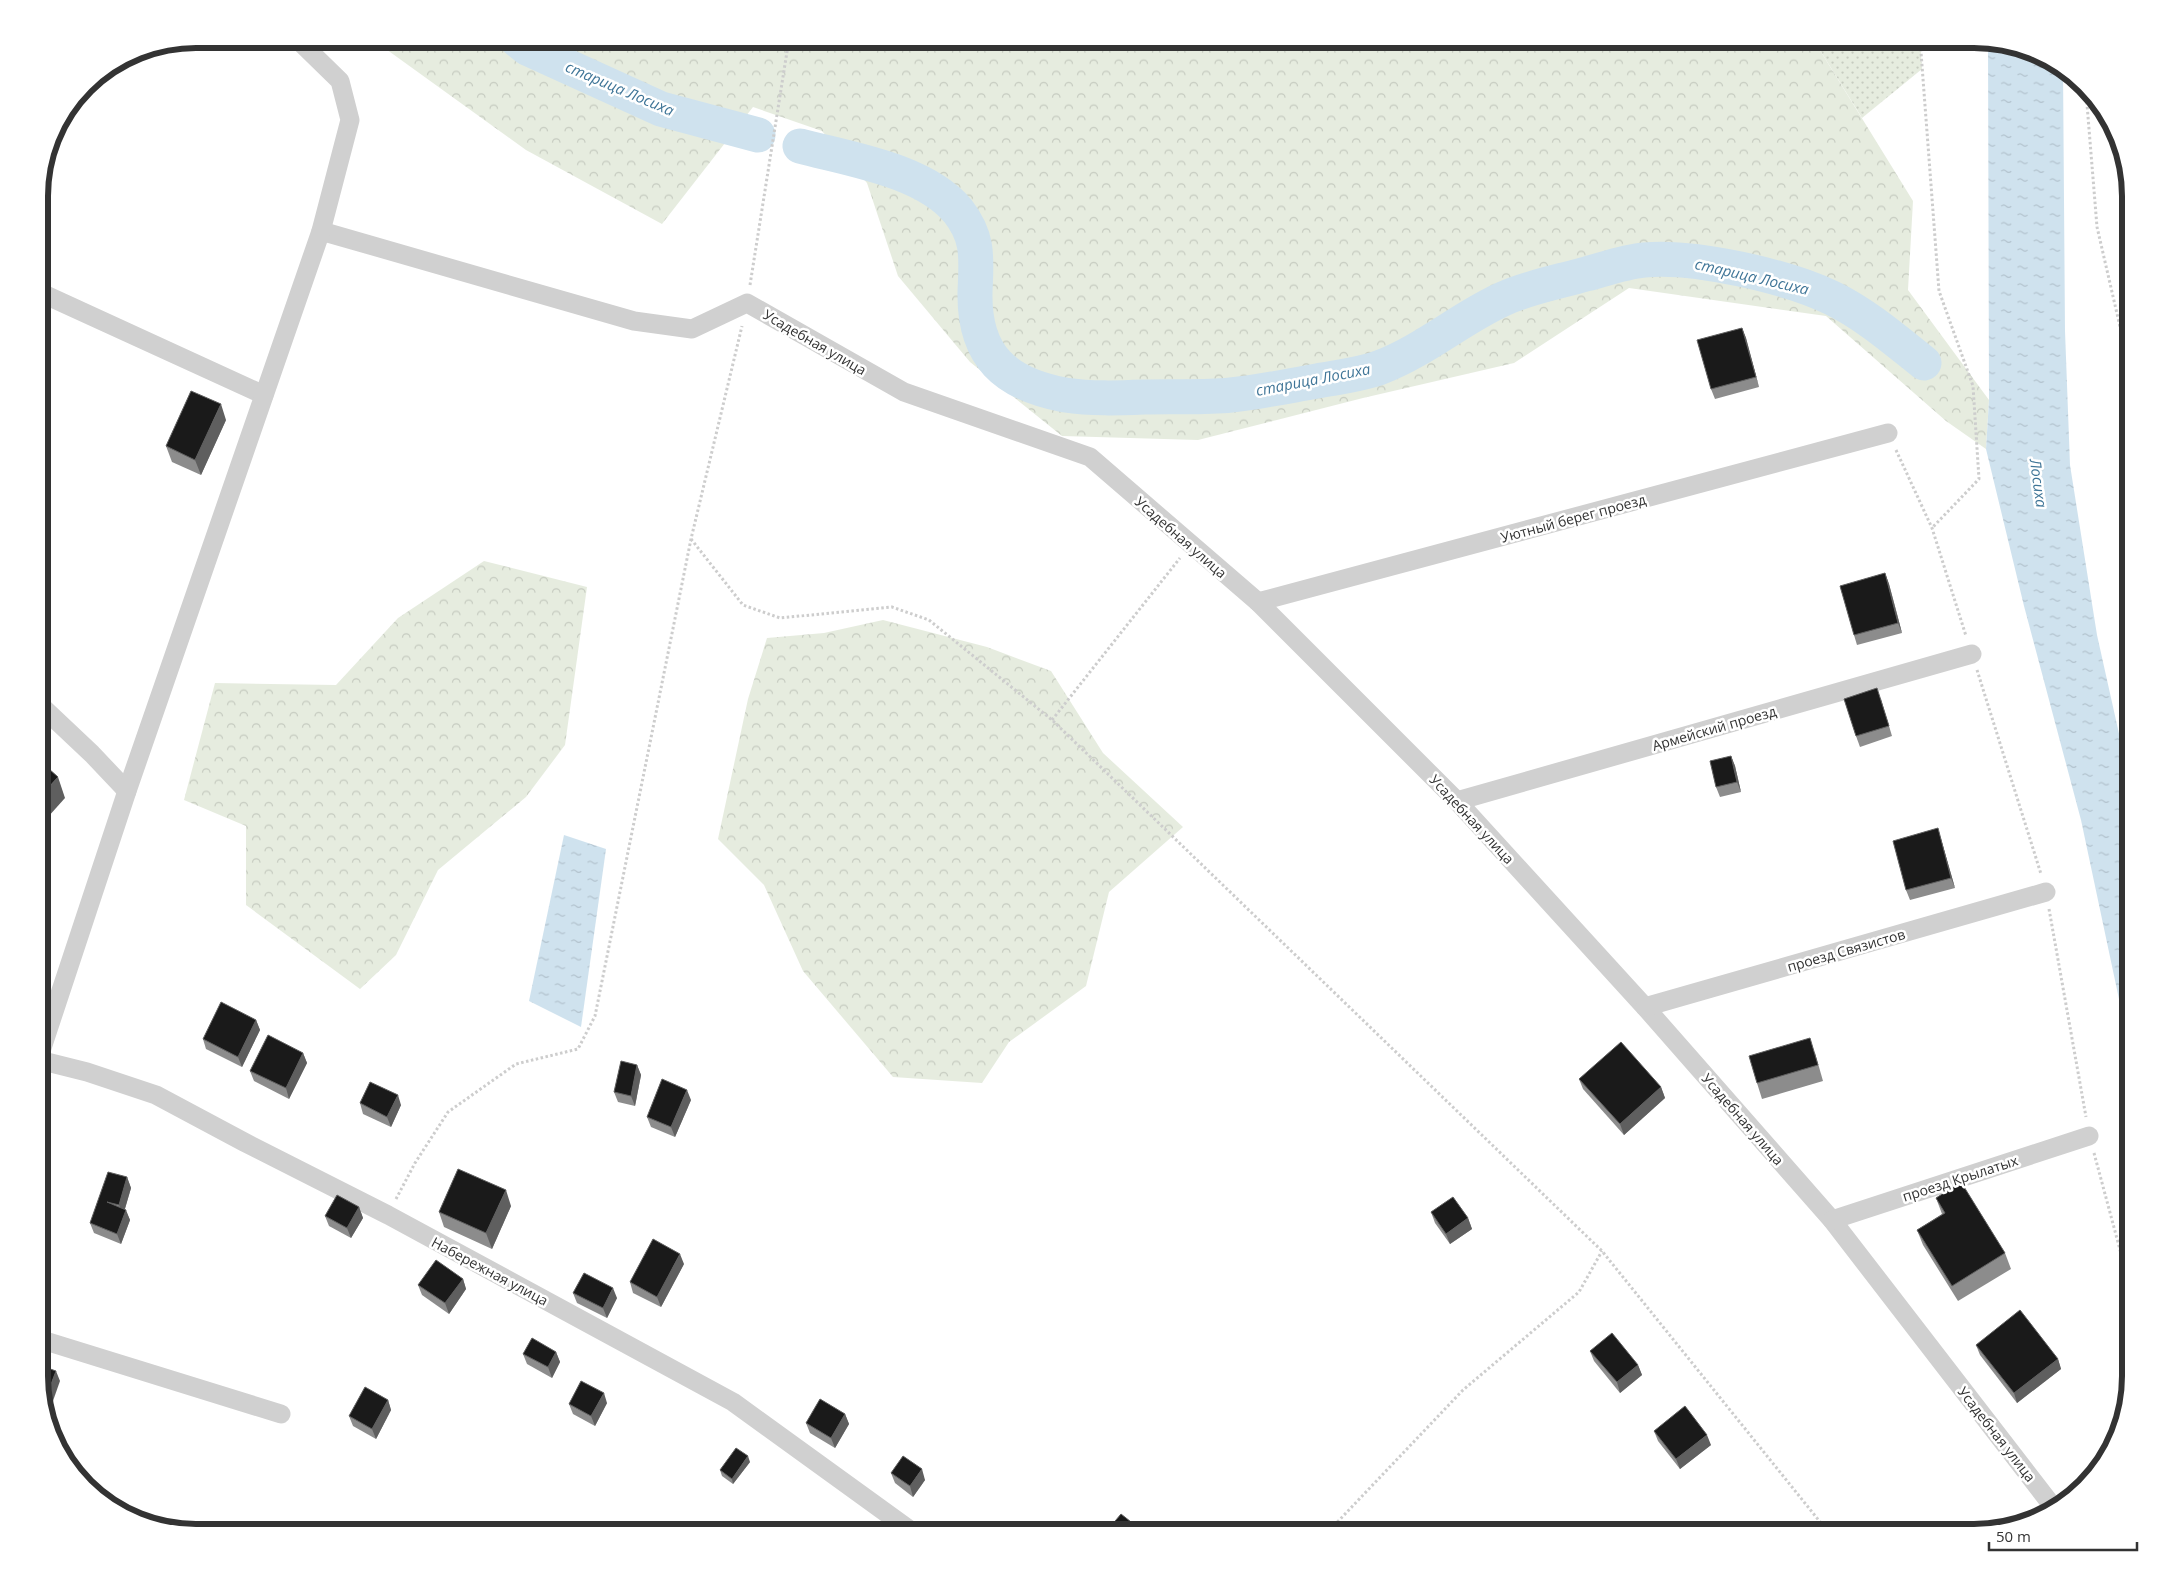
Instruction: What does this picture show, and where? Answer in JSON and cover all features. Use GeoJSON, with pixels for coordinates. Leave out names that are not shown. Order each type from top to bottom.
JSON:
{"type":"FeatureCollection","features":[{"type":"Feature","properties":{"kind":"street"},"geometry":{"type":"LineString","coordinates":[[48,1031],[127,791],[321,231],[350,120],[340,80],[306,48]]}},
{"type":"Feature","properties":{"kind":"street"},"geometry":{"type":"LineString","coordinates":[[321,231],[634,321],[692,329],[747,304]]}},
{"type":"Feature","properties":{"kind":"street"},"geometry":{"type":"LineString","coordinates":[[48,296],[264,395]]}},
{"type":"Feature","properties":{"kind":"street","name":"Усадебная улица"},"geometry":{"type":"LineString","coordinates":[[747,304],[904,392],[1090,457],[1258,602],[1457,801],[1645,1007],[1832,1220],[2050,1503]]}},
{"type":"Feature","properties":{"kind":"street","name":"Уютный берег проезд"},"geometry":{"type":"LineString","coordinates":[[1258,602],[1888,433]]}},
{"type":"Feature","properties":{"kind":"street","name":"Армейский проезд"},"geometry":{"type":"LineString","coordinates":[[1457,801],[1972,654]]}},
{"type":"Feature","properties":{"kind":"street"},"geometry":{"type":"LineString","coordinates":[[48,712],[92,754],[127,791]]}},
{"type":"Feature","properties":{"kind":"street","name":"проезд Связистов"},"geometry":{"type":"LineString","coordinates":[[1645,1007],[2046,892]]}},
{"type":"Feature","properties":{"kind":"street","name":"Набережная улица"},"geometry":{"type":"LineString","coordinates":[[48,1061],[156,1095],[388,1215],[734,1402],[902,1524]]}},
{"type":"Feature","properties":{"kind":"street","name":"проезд Крылатых"},"geometry":{"type":"LineString","coordinates":[[1832,1220],[2089,1136]]}},
{"type":"Feature","properties":{"kind":"street"},"geometry":{"type":"LineString","coordinates":[[48,1342],[281,1414]]}},
{"type":"Feature","properties":{"kind":"path"},"geometry":{"type":"LineString","coordinates":[[388,1215],[414,1163],[448,1112],[516,1064],[578,1049],[595,1016],[692,539],[747,304],[788,48]]}},
{"type":"Feature","properties":{"kind":"path"},"geometry":{"type":"LineString","coordinates":[[1921,48],[1939,291],[1973,386],[1979,479],[1932,528]]}},
{"type":"Feature","properties":{"kind":"path"},"geometry":{"type":"LineString","coordinates":[[2087,100],[2097,226],[2122,335]]}},
{"type":"Feature","properties":{"kind":"path"},"geometry":{"type":"LineString","coordinates":[[1888,433],[1932,528],[2046,892],[2089,1136],[2122,1258]]}},
{"type":"Feature","properties":{"kind":"path"},"geometry":{"type":"LineString","coordinates":[[692,539],[743,605],[780,618],[892,607],[929,620],[1052,720],[1602,1251],[1822,1524]]}},
{"type":"Feature","properties":{"kind":"path"},"geometry":{"type":"LineString","coordinates":[[1052,720],[1190,545]]}},
{"type":"Feature","properties":{"kind":"path"},"geometry":{"type":"LineString","coordinates":[[1336,1524],[1463,1390],[1579,1292],[1602,1251]]}},
{"type":"Feature","properties":{"kind":"green space"},"geometry":{"type":"Polygon","coordinates":[[[384,48],[1819,48],[1913,201],[1908,290],[1989,400],[1986,449],[1946,421],[1826,316],[1629,288],[1514,363],[1363,398],[1198,440],[1062,436],[970,362],[898,276],[867,183],[822,131],[753,107],[662,224],[526,150],[384,48]]]}},
{"type":"Feature","properties":{"kind":"green space"},"geometry":{"type":"Polygon","coordinates":[[[1819,48],[1921,48],[1922,69],[1862,118],[1819,48]]]}},
{"type":"Feature","properties":{"kind":"green space"},"geometry":{"type":"Polygon","coordinates":[[[484,561],[587,587],[565,745],[526,797],[438,870],[396,955],[360,989],[246,905],[246,826],[184,800],[215,683],[336,685],[398,618],[484,561]]]}},
{"type":"Feature","properties":{"kind":"green space"},"geometry":{"type":"Polygon","coordinates":[[[883,620],[987,647],[1051,671],[1103,753],[1183,827],[1109,892],[1086,986],[1009,1042],[982,1083],[893,1077],[803,971],[764,885],[718,839],[748,699],[767,638],[824,633],[883,620]]]}},
{"type":"Feature","properties":{"kind":"green space"},"geometry":{"type":"Polygon","coordinates":[[[1897,1521],[1900,1524],[1889,1524],[1897,1521]]]}},
{"type":"Feature","properties":{"kind":"water","name":"Лосиха"},"geometry":{"type":"Polygon","coordinates":[[[1988,49],[2021,55],[2063,77],[2065,331],[2070,465],[2097,635],[2122,747],[2122,1013],[2081,820],[2024,606],[1986,449],[1989,400],[1988,49]]]}},
{"type":"Feature","properties":{"kind":"water"},"geometry":{"type":"Polygon","coordinates":[[[564,835],[606,849],[581,1027],[529,1001],[564,835]]]}},
{"type":"Feature","properties":{"kind":"building"},"geometry":{"type":"Polygon","coordinates":[[[1742,328],[1756,377],[1711,389],[1697,340],[1742,328]]]}},
{"type":"Feature","properties":{"kind":"building"},"geometry":{"type":"Polygon","coordinates":[[[191,391],[221,404],[195,460],[166,446],[191,391]]]}},
{"type":"Feature","properties":{"kind":"building"},"geometry":{"type":"Polygon","coordinates":[[[1885,573],[1898,623],[1854,635],[1840,586],[1885,573]]]}},
{"type":"Feature","properties":{"kind":"building"},"geometry":{"type":"Polygon","coordinates":[[[1877,688],[1889,726],[1856,736],[1844,699],[1877,688]]]}},
{"type":"Feature","properties":{"kind":"building"},"geometry":{"type":"Polygon","coordinates":[[[1731,756],[1737,782],[1716,787],[1710,761],[1731,756]]]}},
{"type":"Feature","properties":{"kind":"building"},"geometry":{"type":"Polygon","coordinates":[[[48,768],[58,777],[48,788],[48,768]]]}},
{"type":"Feature","properties":{"kind":"building"},"geometry":{"type":"Polygon","coordinates":[[[1938,828],[1951,878],[1906,890],[1893,841],[1938,828]]]}},
{"type":"Feature","properties":{"kind":"building"},"geometry":{"type":"Polygon","coordinates":[[[221,1002],[256,1020],[238,1057],[203,1039],[221,1002]]]}},
{"type":"Feature","properties":{"kind":"building"},"geometry":{"type":"Polygon","coordinates":[[[268,1035],[303,1053],[286,1088],[250,1071],[268,1035]]]}},
{"type":"Feature","properties":{"kind":"building"},"geometry":{"type":"Polygon","coordinates":[[[1810,1038],[1818,1065],[1757,1083],[1749,1056],[1810,1038]]]}},
{"type":"Feature","properties":{"kind":"building"},"geometry":{"type":"Polygon","coordinates":[[[1621,1042],[1661,1087],[1620,1124],[1579,1079],[1621,1042]]]}},
{"type":"Feature","properties":{"kind":"building"},"geometry":{"type":"Polygon","coordinates":[[[621,1061],[637,1065],[631,1096],[614,1092],[621,1061]]]}},
{"type":"Feature","properties":{"kind":"building"},"geometry":{"type":"Polygon","coordinates":[[[662,1079],[687,1090],[671,1127],[647,1117],[662,1079]]]}},
{"type":"Feature","properties":{"kind":"building"},"geometry":{"type":"Polygon","coordinates":[[[370,1082],[398,1095],[387,1117],[360,1103],[370,1082]]]}},
{"type":"Feature","properties":{"kind":"building"},"geometry":{"type":"Polygon","coordinates":[[[458,1169],[506,1190],[486,1233],[439,1212],[458,1169]]]}},
{"type":"Feature","properties":{"kind":"building"},"geometry":{"type":"Polygon","coordinates":[[[108,1172],[127,1177],[119,1205],[107,1202],[126,1210],[117,1234],[90,1223],[108,1172]]]}},
{"type":"Feature","properties":{"kind":"building"},"geometry":{"type":"Polygon","coordinates":[[[1961,1182],[2005,1253],[1952,1286],[1917,1230],[1945,1213],[1936,1198],[1961,1182]]]}},
{"type":"Feature","properties":{"kind":"building"},"geometry":{"type":"Polygon","coordinates":[[[337,1195],[359,1207],[347,1228],[325,1216],[337,1195]]]}},
{"type":"Feature","properties":{"kind":"building"},"geometry":{"type":"Polygon","coordinates":[[[1453,1197],[1468,1218],[1446,1234],[1431,1212],[1453,1197]]]}},
{"type":"Feature","properties":{"kind":"building"},"geometry":{"type":"Polygon","coordinates":[[[653,1239],[680,1254],[657,1297],[630,1282],[653,1239]]]}},
{"type":"Feature","properties":{"kind":"building"},"geometry":{"type":"Polygon","coordinates":[[[436,1260],[463,1279],[445,1303],[418,1285],[436,1260]]]}},
{"type":"Feature","properties":{"kind":"building"},"geometry":{"type":"Polygon","coordinates":[[[584,1273],[613,1288],[603,1308],[573,1293],[584,1273]]]}},
{"type":"Feature","properties":{"kind":"building"},"geometry":{"type":"Polygon","coordinates":[[[2020,1310],[2058,1359],[2014,1393],[1976,1345],[2020,1310]]]}},
{"type":"Feature","properties":{"kind":"building"},"geometry":{"type":"Polygon","coordinates":[[[1612,1333],[1638,1365],[1617,1382],[1590,1351],[1612,1333]]]}},
{"type":"Feature","properties":{"kind":"building"},"geometry":{"type":"Polygon","coordinates":[[[532,1338],[556,1352],[548,1367],[523,1354],[532,1338]]]}},
{"type":"Feature","properties":{"kind":"building"},"geometry":{"type":"Polygon","coordinates":[[[48,1368],[56,1371],[48,1391],[48,1368]]]}},
{"type":"Feature","properties":{"kind":"building"},"geometry":{"type":"Polygon","coordinates":[[[581,1381],[604,1393],[591,1416],[569,1404],[581,1381]]]}},
{"type":"Feature","properties":{"kind":"building"},"geometry":{"type":"Polygon","coordinates":[[[365,1387],[388,1400],[372,1429],[349,1416],[365,1387]]]}},
{"type":"Feature","properties":{"kind":"building"},"geometry":{"type":"Polygon","coordinates":[[[820,1399],[845,1414],[831,1438],[806,1423],[820,1399]]]}},
{"type":"Feature","properties":{"kind":"building"},"geometry":{"type":"Polygon","coordinates":[[[1685,1406],[1707,1435],[1676,1459],[1654,1431],[1685,1406]]]}},
{"type":"Feature","properties":{"kind":"building"},"geometry":{"type":"Polygon","coordinates":[[[736,1448],[748,1456],[732,1479],[720,1470],[736,1448]]]}},
{"type":"Feature","properties":{"kind":"building"},"geometry":{"type":"Polygon","coordinates":[[[903,1456],[922,1469],[910,1486],[891,1473],[903,1456]]]}},
{"type":"Feature","properties":{"kind":"building"},"geometry":{"type":"Polygon","coordinates":[[[1121,1514],[1134,1524],[1113,1524],[1121,1514]]]}},
{"type":"Feature","properties":{"kind":"waterway","name":"старица Лосиха"},"geometry":{"type":"LineString","coordinates":[[527,48],[661,109],[758,135]]}},
{"type":"Feature","properties":{"kind":"waterway","name":"старица Лосиха"},"geometry":{"type":"LineString","coordinates":[[800,146],[863,161],[906,176],[926,185],[958,211],[970,231],[975,250],[976,315],[980,334],[987,350],[997,364],[1010,375],[1044,390],[1065,395],[1105,398],[1220,396],[1263,391],[1357,374],[1373,370],[1413,352],[1472,315],[1513,295],[1629,262],[1665,259],[1740,269],[1813,290],[1844,304],[1880,328],[1924,363]]}}]}
